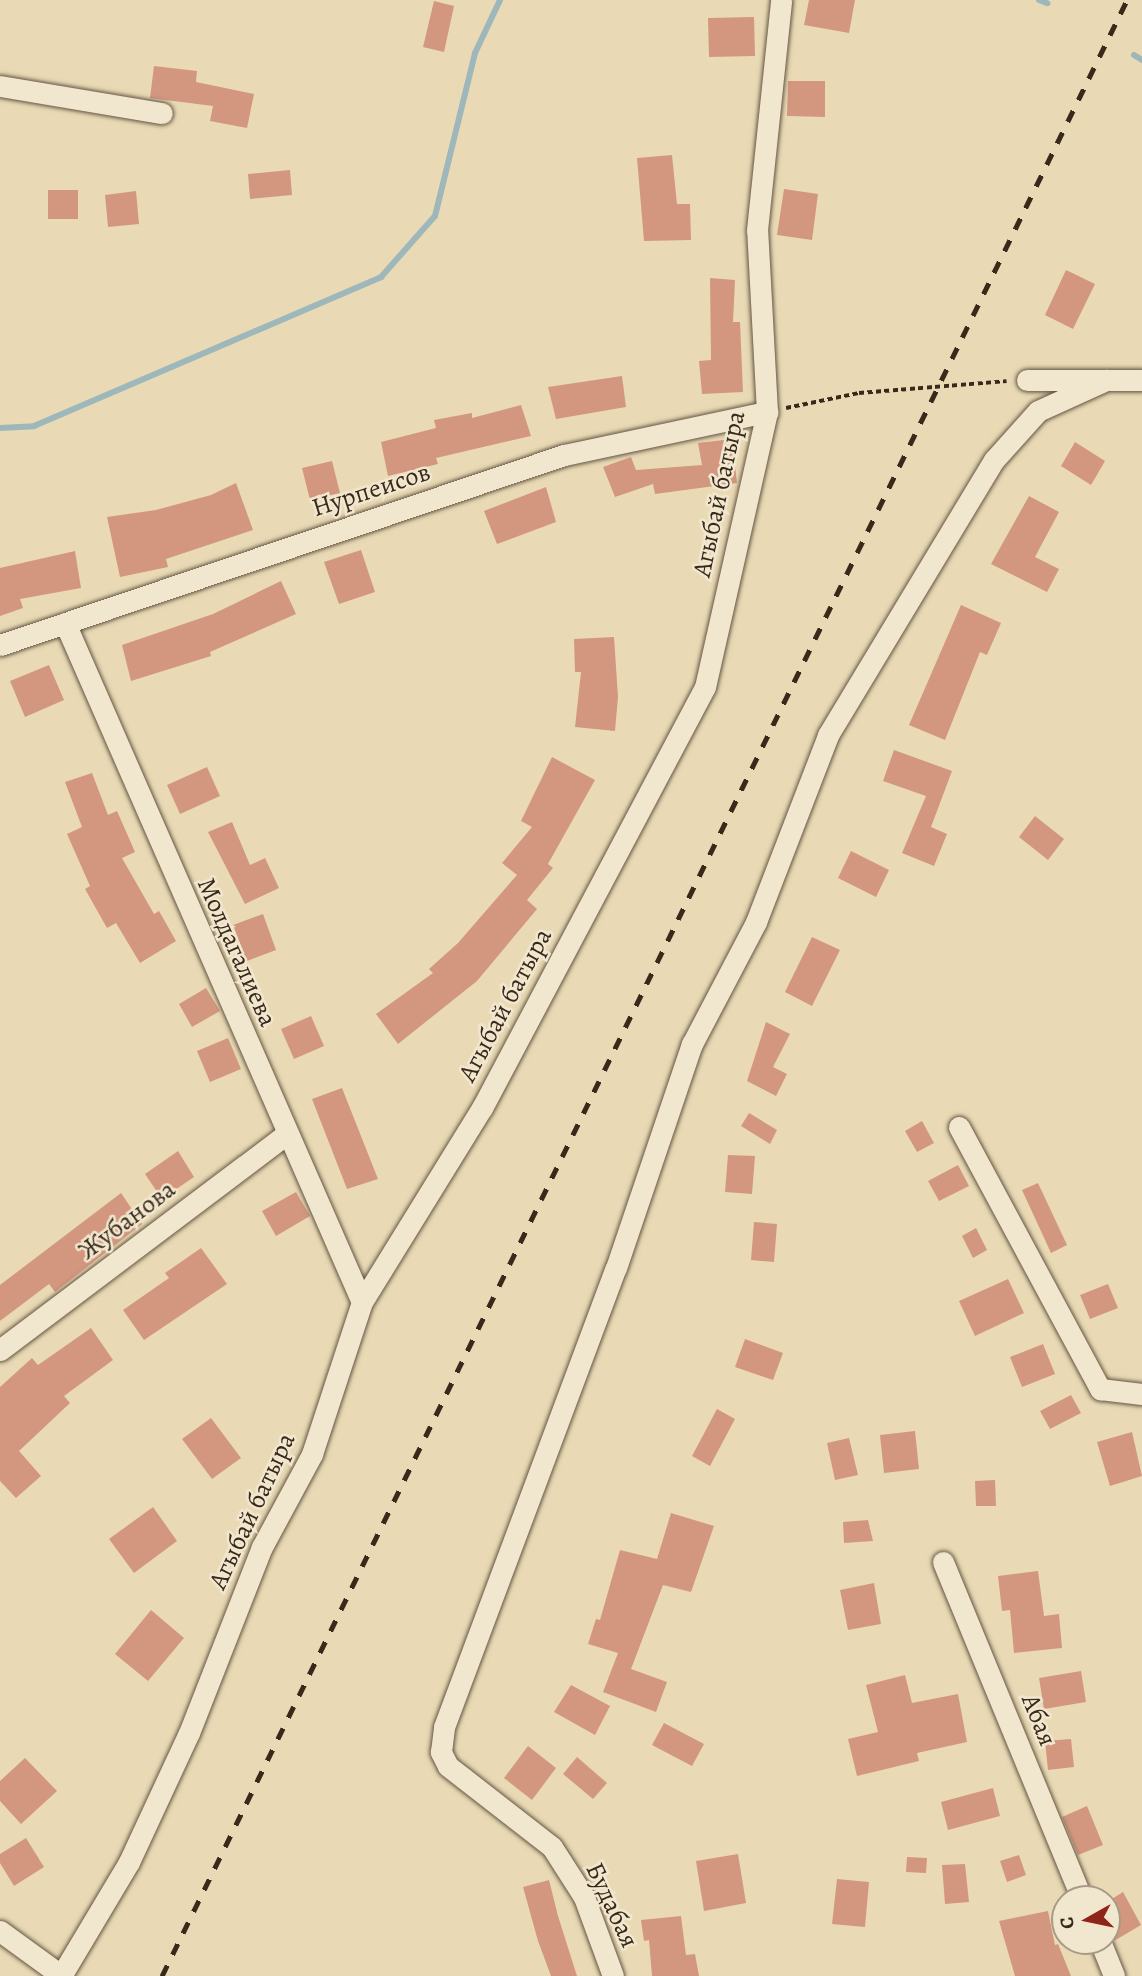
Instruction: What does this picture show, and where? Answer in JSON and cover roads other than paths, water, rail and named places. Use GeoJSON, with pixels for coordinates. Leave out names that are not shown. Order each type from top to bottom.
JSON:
{"type":"FeatureCollection","features":[{"type":"Feature","properties":{"kind":"street","name":"Агыбай батыра"},"geometry":{"type":"LineString","coordinates":[[62,1976],[129,1862],[189,1733],[262,1547],[312,1454],[362,1302],[482,1108],[705,687],[767,412],[757,230],[781,0]]}},
{"type":"Feature","properties":{"kind":"street"},"geometry":{"type":"LineString","coordinates":[[0,86],[162,113]]}},
{"type":"Feature","properties":{"kind":"street"},"geometry":{"type":"LineString","coordinates":[[1027,380],[1142,380]]}},
{"type":"Feature","properties":{"kind":"street","name":"Будабая"},"geometry":{"type":"LineString","coordinates":[[613,1976],[584,1897],[552,1847],[461,1780],[441,1752],[444,1727],[616,1268],[692,1044],[756,922],[828,734],[994,460],[1038,411],[1106,380]]}},
{"type":"Feature","properties":{"kind":"street","name":"Нурпеисов"},"geometry":{"type":"LineString","coordinates":[[0,645],[564,455],[767,412]]}},
{"type":"Feature","properties":{"kind":"street","name":"Молдагалиева"},"geometry":{"type":"LineString","coordinates":[[65,623],[362,1302]]}},
{"type":"Feature","properties":{"kind":"street"},"geometry":{"type":"LineString","coordinates":[[959,1127],[1100,1389],[1142,1394]]}},
{"type":"Feature","properties":{"kind":"street","name":"Жубанова"},"geometry":{"type":"LineString","coordinates":[[0,1350],[287,1134]]}},
{"type":"Feature","properties":{"kind":"street","name":"Абая"},"geometry":{"type":"LineString","coordinates":[[943,1562],[1076,1885]]}},
{"type":"Feature","properties":{"kind":"street"},"geometry":{"type":"LineString","coordinates":[[0,1931],[62,1976]]}},
{"type":"Feature","properties":{"kind":"street"},"geometry":{"type":"LineString","coordinates":[[1106,1955],[1114,1976]]}},
{"type":"Feature","properties":{"kind":"waterway"},"geometry":{"type":"LineString","coordinates":[[0,428],[34,426],[381,277],[435,216],[475,53],[500,0]]}},
{"type":"Feature","properties":{"kind":"waterway"},"geometry":{"type":"LineString","coordinates":[[1039,0],[1047,3]]}},
{"type":"Feature","properties":{"kind":"waterway"},"geometry":{"type":"LineString","coordinates":[[1134,55],[1142,60]]}},
{"type":"Feature","properties":{"kind":"railway"},"geometry":{"type":"LineString","coordinates":[[162,1976],[1127,0]]}}]}
